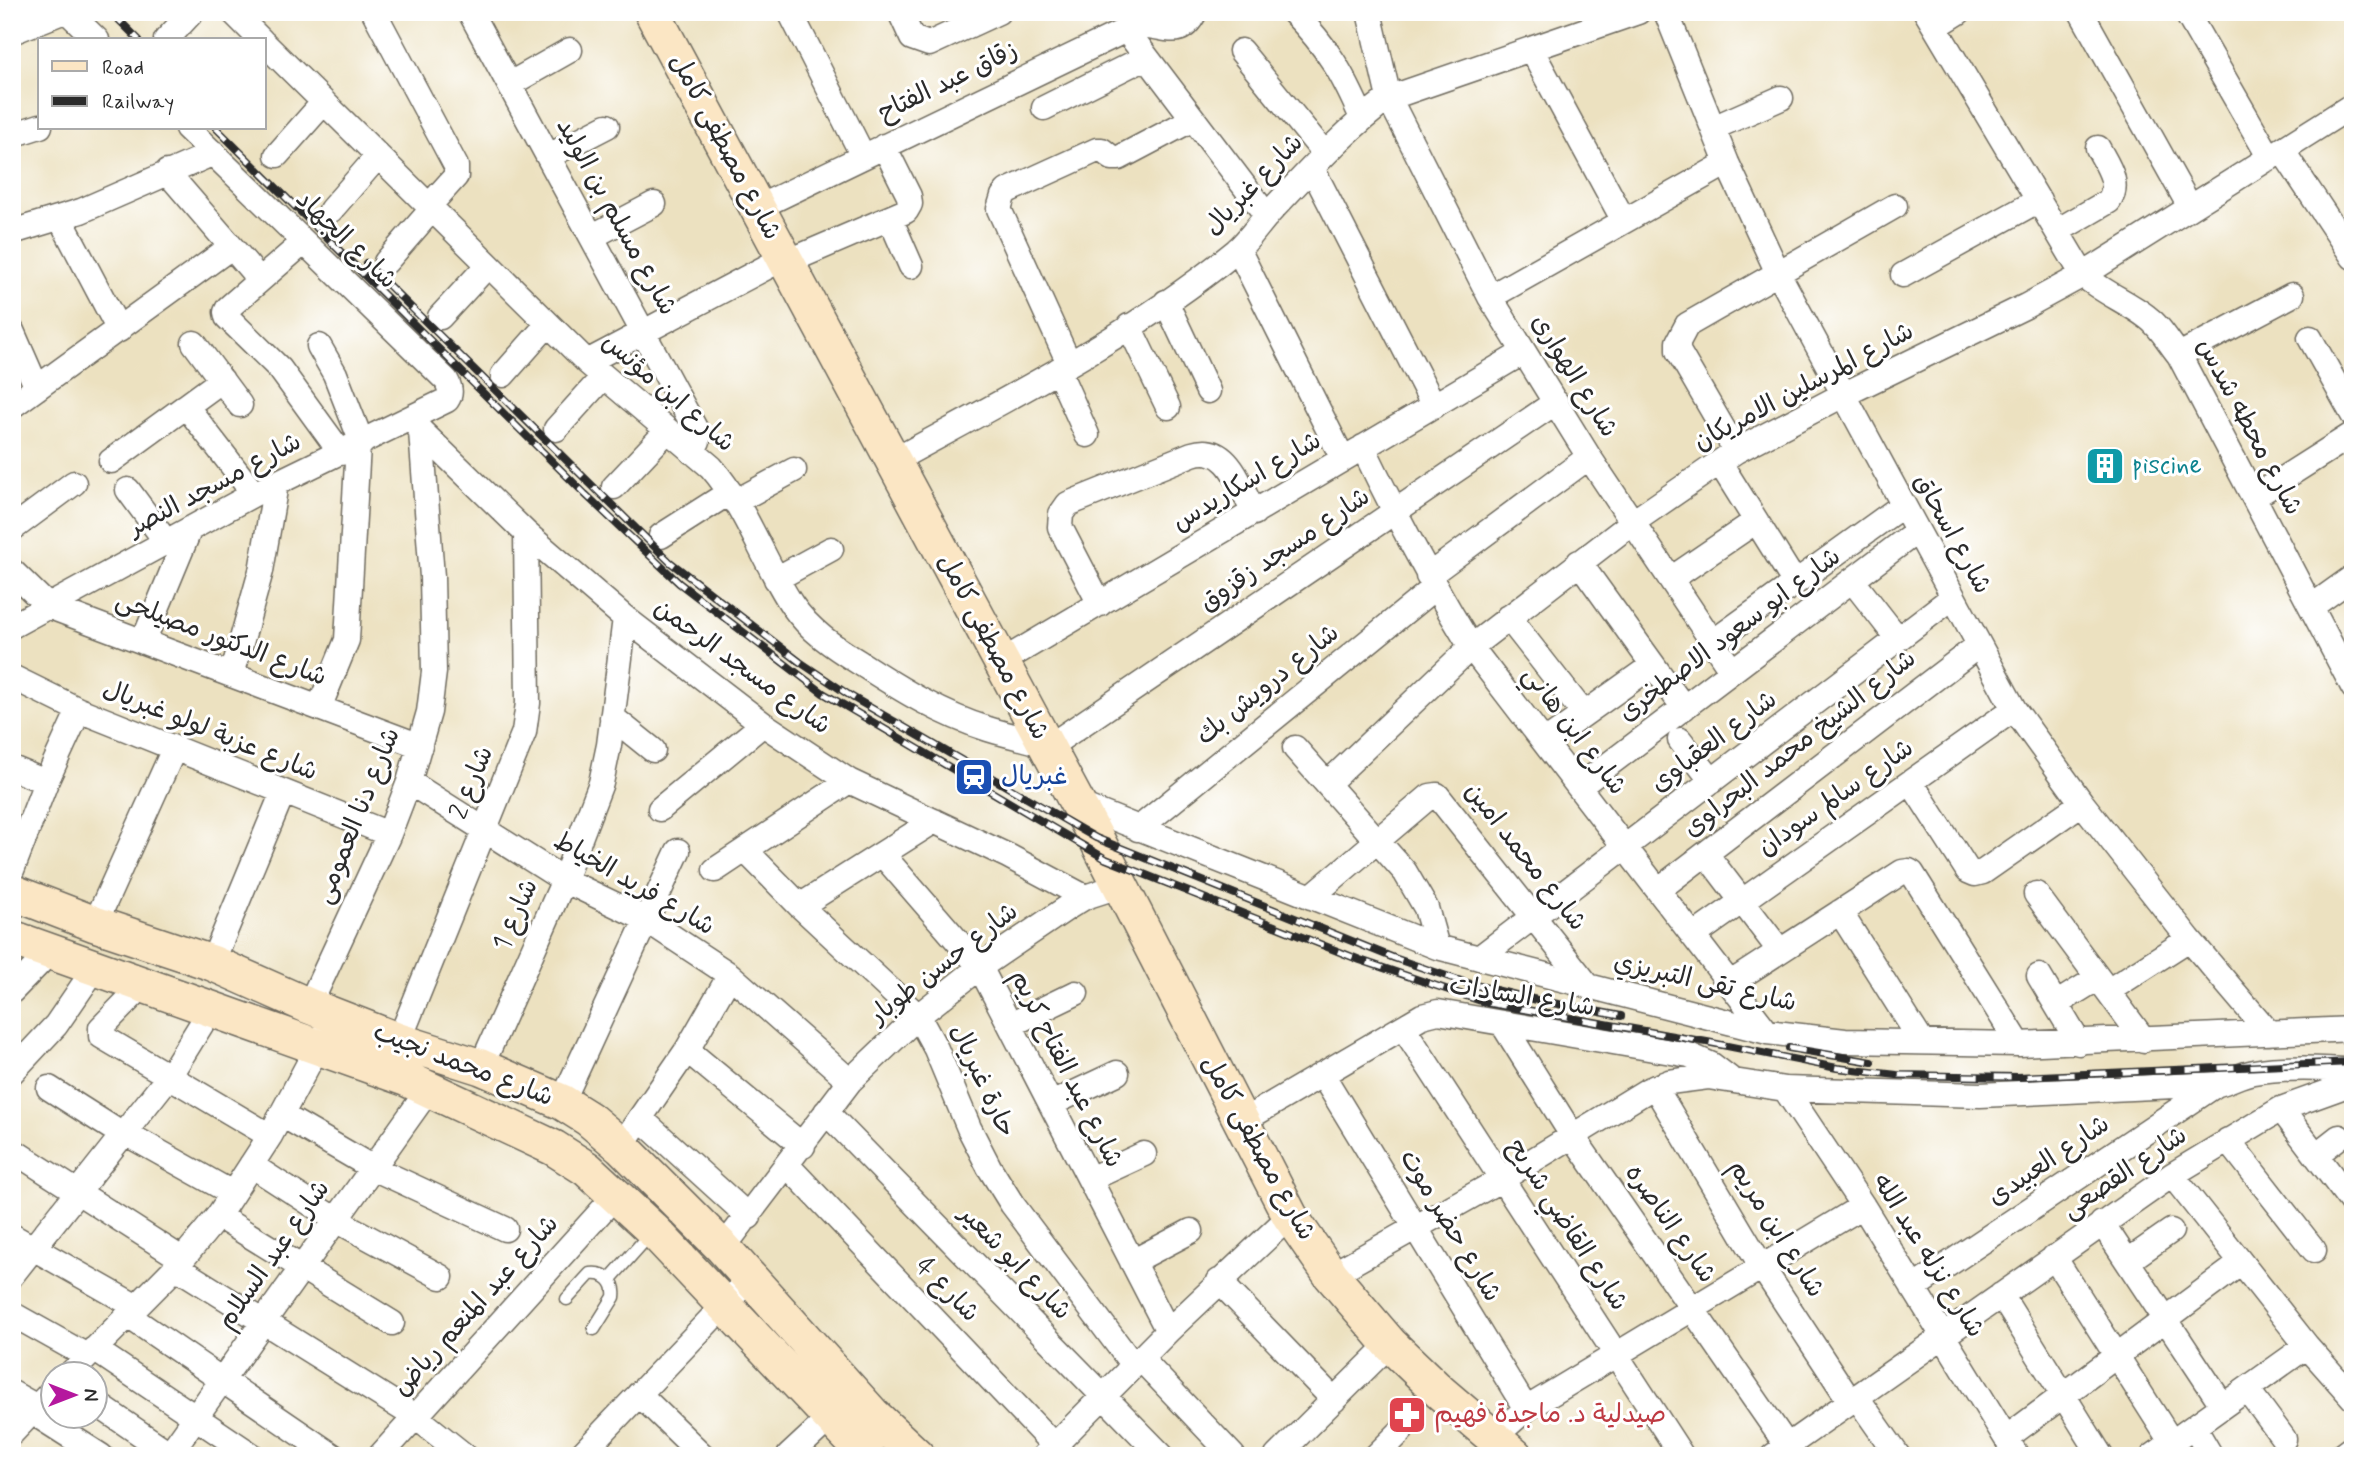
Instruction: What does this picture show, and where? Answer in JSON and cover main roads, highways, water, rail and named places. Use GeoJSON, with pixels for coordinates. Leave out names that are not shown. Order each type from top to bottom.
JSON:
{"type":"FeatureCollection","features":[{"type":"Feature","properties":{"kind":"main road","name":"شارع مصطفى كامل"},"geometry":{"type":"LineString","coordinates":[[652,12],[1046,746],[1290,1216],[1331,1275],[1391,1344],[1500,1450]]}},
{"type":"Feature","properties":{"kind":"main road","name":"شارع محمد نجيب"},"geometry":{"type":"LineString","coordinates":[[12,892],[95,925],[212,963],[321,1011],[399,1041],[481,1067],[562,1102],[589,1119],[631,1132],[723,1248],[872,1414],[917,1456]]}},
{"type":"Feature","properties":{"kind":"main road","name":"شارع محمد نجيب"},"geometry":{"type":"LineString","coordinates":[[12,938],[405,1078],[554,1148],[587,1169],[654,1231],[867,1456]]}},
{"type":"Feature","properties":{"kind":"railway"},"geometry":{"type":"LineString","coordinates":[[111,12],[137,38]]}},
{"type":"Feature","properties":{"kind":"railway"},"geometry":{"type":"LineString","coordinates":[[218,130],[585,494],[679,583],[823,693],[1106,859],[1360,960],[1487,1003],[1837,1068],[1897,1075],[2017,1077],[2353,1062]]}},
{"type":"Feature","properties":{"kind":"railway"},"geometry":{"type":"LineString","coordinates":[[366,263],[670,562],[800,662],[852,697],[1096,838],[1394,958],[1467,983],[1621,1016]]}},
{"type":"Feature","properties":{"kind":"railway"},"geometry":{"type":"LineString","coordinates":[[1789,1048],[1872,1062]]}},
{"type":"Feature","properties":{"kind":"place","name":"piscine"},"geometry":{"type":"Point","coordinates":[2105,466]}},
{"type":"Feature","properties":{"kind":"place","name":"غبريال"},"geometry":{"type":"Point","coordinates":[974,777]}},
{"type":"Feature","properties":{"kind":"place","name":"صيدلية د. ماجدة فهيم"},"geometry":{"type":"Point","coordinates":[1407,1415]}}]}
